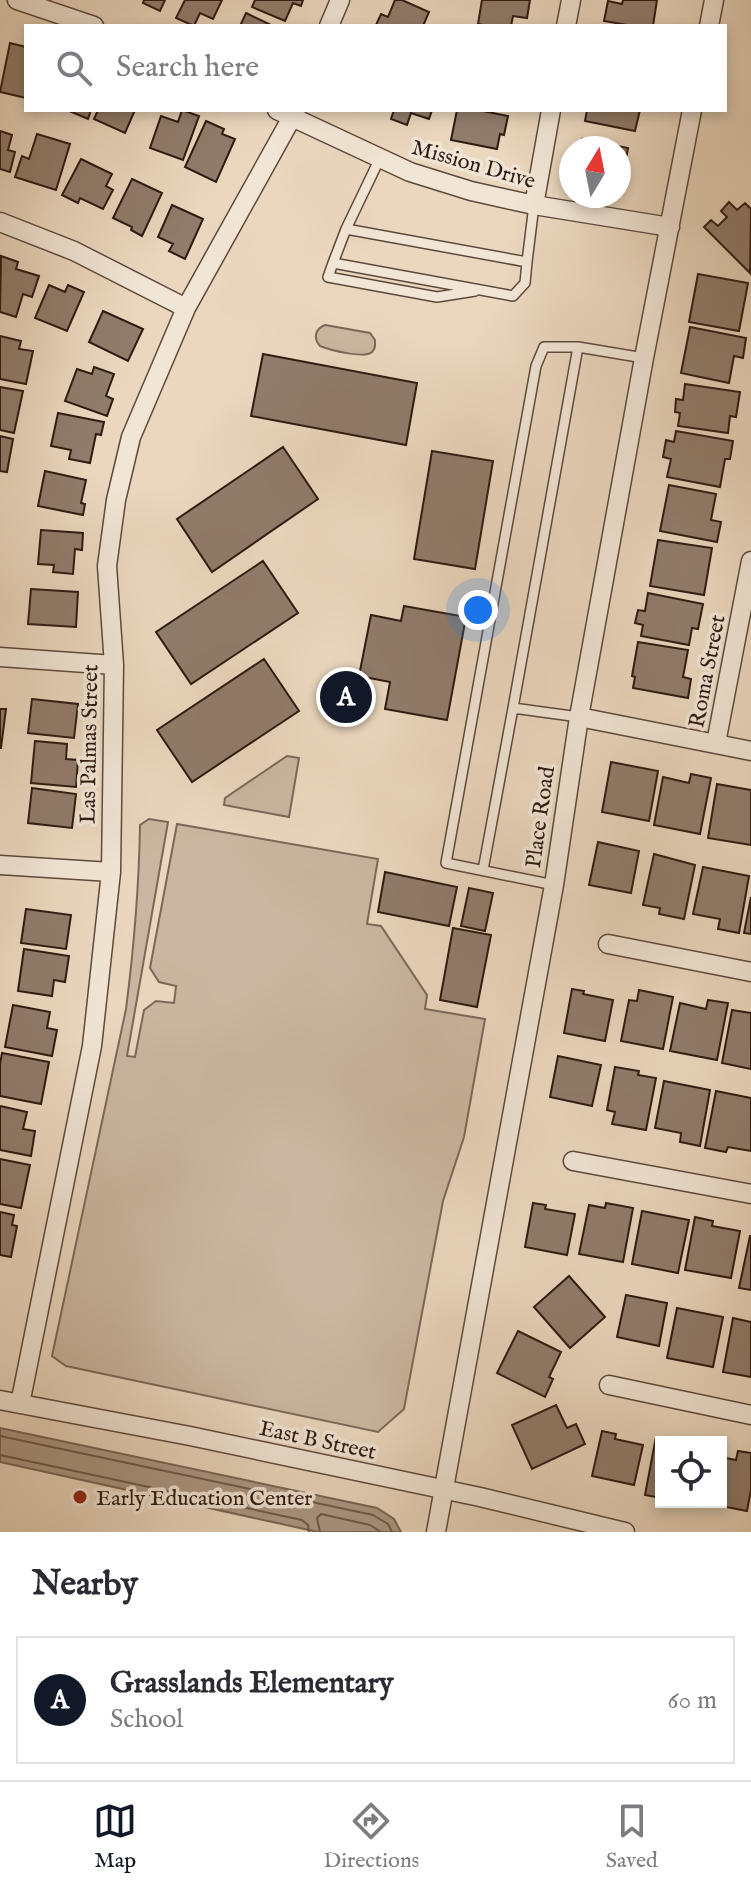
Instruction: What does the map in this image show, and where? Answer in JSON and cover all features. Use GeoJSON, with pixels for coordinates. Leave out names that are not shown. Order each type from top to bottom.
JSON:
{"type":"FeatureCollection","features":[{"type":"Feature","properties":{"kind":"street"},"geometry":{"type":"LineString","coordinates":[[17,0],[88,24]]}},
{"type":"Feature","properties":{"kind":"street"},"geometry":{"type":"LineString","coordinates":[[330,24],[340,0]]}},
{"type":"Feature","properties":{"kind":"street"},"geometry":{"type":"LineString","coordinates":[[566,24],[571,0]]}},
{"type":"Feature","properties":{"kind":"street"},"geometry":{"type":"LineString","coordinates":[[709,24],[714,0]]}},
{"type":"Feature","properties":{"kind":"street"},"geometry":{"type":"LineString","coordinates":[[534,205],[551,112]]}},
{"type":"Feature","properties":{"kind":"street","name":"Place Road"},"geometry":{"type":"LineString","coordinates":[[436,1532],[554,885],[579,717],[692,112]]}},
{"type":"Feature","properties":{"kind":"street","name":"Mission Drive"},"geometry":{"type":"LineString","coordinates":[[288,113],[410,172],[471,191],[534,205],[670,227]]}},
{"type":"Feature","properties":{"kind":"street","name":"Las Palmas Street"},"geometry":{"type":"LineString","coordinates":[[20,1404],[92,1046],[111,872],[114,665],[107,566],[116,500],[131,437],[186,308],[288,113]]}},
{"type":"Feature","properties":{"kind":"street"},"geometry":{"type":"LineString","coordinates":[[0,222],[74,251],[186,308]]}},
{"type":"Feature","properties":{"kind":"street","name":"Roma Street"},"geometry":{"type":"LineString","coordinates":[[716,743],[751,561]]}},
{"type":"Feature","properties":{"kind":"street"},"geometry":{"type":"LineString","coordinates":[[0,657],[114,665]]}},
{"type":"Feature","properties":{"kind":"street"},"geometry":{"type":"LineString","coordinates":[[579,717],[751,751]]}},
{"type":"Feature","properties":{"kind":"street"},"geometry":{"type":"LineString","coordinates":[[0,865],[111,872]]}},
{"type":"Feature","properties":{"kind":"street"},"geometry":{"type":"LineString","coordinates":[[608,944],[751,972]]}},
{"type":"Feature","properties":{"kind":"street"},"geometry":{"type":"LineString","coordinates":[[573,1161],[751,1194]]}},
{"type":"Feature","properties":{"kind":"street"},"geometry":{"type":"LineString","coordinates":[[609,1385],[751,1415]]}},
{"type":"Feature","properties":{"kind":"street","name":"East B Street"},"geometry":{"type":"LineString","coordinates":[[0,1400],[480,1497],[625,1532]]}},
{"type":"Feature","properties":{"kind":"lane"},"geometry":{"type":"LineString","coordinates":[[380,158],[346,229],[328,277],[437,297],[481,290]]}},
{"type":"Feature","properties":{"kind":"lane"},"geometry":{"type":"LineString","coordinates":[[333,263],[513,296],[525,283],[534,205]]}},
{"type":"Feature","properties":{"kind":"lane"},"geometry":{"type":"LineString","coordinates":[[346,229],[527,262]]}},
{"type":"Feature","properties":{"kind":"lane"},"geometry":{"type":"LineString","coordinates":[[554,885],[446,863],[536,366],[544,347],[578,347],[644,358]]}},
{"type":"Feature","properties":{"kind":"lane"},"geometry":{"type":"LineString","coordinates":[[483,870],[578,347]]}},
{"type":"Feature","properties":{"kind":"lane"},"geometry":{"type":"LineString","coordinates":[[513,708],[579,717]]}},
{"type":"Feature","properties":{"kind":"shaded area"},"geometry":{"type":"Polygon","coordinates":[[[325,325],[370,333],[375,340],[374,349],[368,354],[355,354],[320,346],[316,334],[325,325]]]}},
{"type":"Feature","properties":{"kind":"shaded area"},"geometry":{"type":"Polygon","coordinates":[[[287,756],[299,758],[289,817],[224,805],[225,798],[287,756]]]}},
{"type":"Feature","properties":{"kind":"shaded area"},"geometry":{"type":"Polygon","coordinates":[[[149,819],[168,822],[127,1056],[135,1057],[144,1010],[156,1001],[174,1003],[176,986],[159,982],[150,968],[177,824],[378,859],[367,924],[381,926],[427,995],[425,1009],[485,1019],[464,1137],[443,1201],[404,1409],[378,1432],[66,1366],[52,1356],[126,1009],[136,917],[140,825],[149,819]]]}},
{"type":"Feature","properties":{"kind":"water"},"geometry":{"type":"Polygon","coordinates":[[[0,1428],[377,1508],[394,1519],[401,1532],[318,1532],[0,1462],[0,1428]]]}},
{"type":"Feature","properties":{"kind":"building"},"geometry":{"type":"Polygon","coordinates":[[[144,0],[165,0],[160,11],[143,3],[144,0]]]}},
{"type":"Feature","properties":{"kind":"building"},"geometry":{"type":"Polygon","coordinates":[[[185,0],[222,0],[213,19],[200,13],[195,24],[176,18],[185,0]]]}},
{"type":"Feature","properties":{"kind":"building"},"geometry":{"type":"Polygon","coordinates":[[[255,0],[303,0],[301,6],[293,3],[285,21],[252,7],[255,0]]]}},
{"type":"Feature","properties":{"kind":"building"},"geometry":{"type":"Polygon","coordinates":[[[395,0],[429,12],[424,24],[376,24],[381,14],[388,17],[395,0]]]}},
{"type":"Feature","properties":{"kind":"building"},"geometry":{"type":"Polygon","coordinates":[[[482,0],[530,0],[527,18],[513,16],[511,24],[478,24],[482,0]]]}},
{"type":"Feature","properties":{"kind":"building"},"geometry":{"type":"Polygon","coordinates":[[[623,0],[657,0],[653,24],[604,21],[608,1],[622,4],[623,0]]]}},
{"type":"Feature","properties":{"kind":"building"},"geometry":{"type":"Polygon","coordinates":[[[246,13],[269,24],[241,24],[246,13]]]}},
{"type":"Feature","properties":{"kind":"building"},"geometry":{"type":"Polygon","coordinates":[[[10,43],[24,46],[24,98],[0,92],[10,43]]]}},
{"type":"Feature","properties":{"kind":"building"},"geometry":{"type":"Polygon","coordinates":[[[72,112],[90,112],[88,119],[72,112]]]}},
{"type":"Feature","properties":{"kind":"building"},"geometry":{"type":"Polygon","coordinates":[[[97,112],[134,112],[125,133],[94,119],[97,112]]]}},
{"type":"Feature","properties":{"kind":"building"},"geometry":{"type":"Polygon","coordinates":[[[181,112],[199,116],[183,160],[150,148],[161,116],[178,122],[181,112]]]}},
{"type":"Feature","properties":{"kind":"building"},"geometry":{"type":"Polygon","coordinates":[[[393,112],[431,112],[429,119],[411,113],[407,125],[391,119],[393,112]]]}},
{"type":"Feature","properties":{"kind":"building"},"geometry":{"type":"Polygon","coordinates":[[[457,112],[488,112],[508,116],[497,149],[451,140],[457,112]]]}},
{"type":"Feature","properties":{"kind":"building"},"geometry":{"type":"Polygon","coordinates":[[[587,112],[640,112],[635,131],[585,121],[587,112]]]}},
{"type":"Feature","properties":{"kind":"building"},"geometry":{"type":"Polygon","coordinates":[[[206,121],[224,129],[222,134],[235,139],[216,182],[185,167],[206,121]]]}},
{"type":"Feature","properties":{"kind":"building"},"geometry":{"type":"Polygon","coordinates":[[[0,131],[12,135],[8,150],[15,152],[10,172],[0,169],[0,131]]]}},
{"type":"Feature","properties":{"kind":"building"},"geometry":{"type":"Polygon","coordinates":[[[37,134],[70,144],[56,190],[15,177],[22,156],[29,159],[37,134]]]}},
{"type":"Feature","properties":{"kind":"building"},"geometry":{"type":"Polygon","coordinates":[[[81,159],[112,174],[106,186],[113,190],[103,209],[80,198],[78,203],[62,195],[81,159]]]}},
{"type":"Feature","properties":{"kind":"building"},"geometry":{"type":"Polygon","coordinates":[[[132,179],[162,193],[142,236],[113,218],[132,179]]]}},
{"type":"Feature","properties":{"kind":"building"},"geometry":{"type":"Polygon","coordinates":[[[729,202],[737,210],[745,203],[751,209],[750,273],[704,227],[711,220],[718,226],[727,217],[721,211],[729,202]]]}},
{"type":"Feature","properties":{"kind":"building"},"geometry":{"type":"Polygon","coordinates":[[[172,205],[203,219],[185,259],[169,251],[173,244],[158,237],[172,205]]]}},
{"type":"Feature","properties":{"kind":"building"},"geometry":{"type":"Polygon","coordinates":[[[1,256],[18,262],[16,269],[39,276],[32,297],[23,294],[16,317],[0,312],[1,256]]]}},
{"type":"Feature","properties":{"kind":"building"},"geometry":{"type":"Polygon","coordinates":[[[698,274],[748,283],[739,331],[689,322],[698,274]]]}},
{"type":"Feature","properties":{"kind":"building"},"geometry":{"type":"Polygon","coordinates":[[[49,285],[65,292],[68,285],[84,292],[67,331],[35,318],[49,285]]]}},
{"type":"Feature","properties":{"kind":"building"},"geometry":{"type":"Polygon","coordinates":[[[103,311],[143,329],[128,361],[89,342],[103,311]]]}},
{"type":"Feature","properties":{"kind":"building"},"geometry":{"type":"Polygon","coordinates":[[[690,327],[746,338],[743,358],[734,356],[729,383],[681,373],[690,327]]]}},
{"type":"Feature","properties":{"kind":"building"},"geometry":{"type":"Polygon","coordinates":[[[0,336],[21,341],[19,349],[33,351],[26,384],[0,379],[0,336]]]}},
{"type":"Feature","properties":{"kind":"building"},"geometry":{"type":"Polygon","coordinates":[[[263,354],[417,383],[406,445],[251,416],[263,354]]]}},
{"type":"Feature","properties":{"kind":"building"},"geometry":{"type":"Polygon","coordinates":[[[94,367],[114,374],[106,396],[113,399],[107,416],[65,401],[77,369],[92,374],[94,367]]]}},
{"type":"Feature","properties":{"kind":"building"},"geometry":{"type":"Polygon","coordinates":[[[685,384],[740,392],[736,417],[730,416],[728,433],[678,426],[680,413],[675,412],[676,399],[683,400],[685,384]]]}},
{"type":"Feature","properties":{"kind":"building"},"geometry":{"type":"Polygon","coordinates":[[[0,387],[23,391],[14,433],[0,430],[0,387]]]}},
{"type":"Feature","properties":{"kind":"building"},"geometry":{"type":"Polygon","coordinates":[[[58,413],[104,422],[101,435],[96,434],[90,463],[69,459],[71,450],[51,446],[58,413]]]}},
{"type":"Feature","properties":{"kind":"building"},"geometry":{"type":"Polygon","coordinates":[[[676,431],[733,441],[730,459],[725,459],[720,487],[667,477],[671,459],[663,457],[666,440],[674,442],[676,431]]]}},
{"type":"Feature","properties":{"kind":"building"},"geometry":{"type":"Polygon","coordinates":[[[0,436],[13,439],[7,472],[0,471],[0,436]]]}},
{"type":"Feature","properties":{"kind":"building"},"geometry":{"type":"Polygon","coordinates":[[[283,447],[318,499],[212,572],[177,519],[283,447]]]}},
{"type":"Feature","properties":{"kind":"building"},"geometry":{"type":"Polygon","coordinates":[[[432,451],[493,461],[475,569],[414,559],[432,451]]]}},
{"type":"Feature","properties":{"kind":"building"},"geometry":{"type":"Polygon","coordinates":[[[45,471],[86,480],[81,503],[85,504],[83,515],[38,506],[45,471]]]}},
{"type":"Feature","properties":{"kind":"building"},"geometry":{"type":"Polygon","coordinates":[[[669,485],[716,494],[711,520],[721,522],[717,542],[660,531],[669,485]]]}},
{"type":"Feature","properties":{"kind":"building"},"geometry":{"type":"Polygon","coordinates":[[[41,530],[83,533],[82,550],[75,549],[73,574],[53,572],[54,565],[38,564],[41,530]]]}},
{"type":"Feature","properties":{"kind":"building"},"geometry":{"type":"Polygon","coordinates":[[[658,540],[712,548],[704,595],[650,586],[658,540]]]}},
{"type":"Feature","properties":{"kind":"building"},"geometry":{"type":"Polygon","coordinates":[[[263,561],[298,613],[191,684],[156,632],[263,561]]]}},
{"type":"Feature","properties":{"kind":"building"},"geometry":{"type":"Polygon","coordinates":[[[31,589],[78,592],[76,627],[28,624],[31,589]]]}},
{"type":"Feature","properties":{"kind":"building"},"geometry":{"type":"Polygon","coordinates":[[[648,593],[703,604],[698,629],[692,628],[689,645],[641,636],[643,625],[635,623],[638,610],[645,611],[648,593]]]}},
{"type":"Feature","properties":{"kind":"building"},"geometry":{"type":"Polygon","coordinates":[[[404,606],[466,617],[447,720],[385,709],[390,682],[359,676],[371,615],[401,621],[404,606]]]}},
{"type":"Feature","properties":{"kind":"building"},"geometry":{"type":"Polygon","coordinates":[[[638,642],[688,650],[683,677],[691,679],[688,698],[633,688],[638,642]]]}},
{"type":"Feature","properties":{"kind":"building"},"geometry":{"type":"Polygon","coordinates":[[[264,659],[299,711],[192,782],[157,730],[264,659]]]}},
{"type":"Feature","properties":{"kind":"building"},"geometry":{"type":"Polygon","coordinates":[[[32,699],[78,704],[74,738],[28,733],[32,699]]]}},
{"type":"Feature","properties":{"kind":"building"},"geometry":{"type":"Polygon","coordinates":[[[0,709],[6,709],[1,748],[0,748],[0,709]]]}},
{"type":"Feature","properties":{"kind":"building"},"geometry":{"type":"Polygon","coordinates":[[[35,741],[67,744],[66,759],[78,760],[76,787],[31,783],[35,741]]]}},
{"type":"Feature","properties":{"kind":"building"},"geometry":{"type":"Polygon","coordinates":[[[611,762],[658,771],[649,821],[602,812],[611,762]]]}},
{"type":"Feature","properties":{"kind":"building"},"geometry":{"type":"Polygon","coordinates":[[[691,774],[711,778],[700,834],[654,825],[663,777],[689,783],[691,774]]]}},
{"type":"Feature","properties":{"kind":"building"},"geometry":{"type":"Polygon","coordinates":[[[717,784],[751,790],[751,845],[708,838],[717,784]]]}},
{"type":"Feature","properties":{"kind":"building"},"geometry":{"type":"Polygon","coordinates":[[[32,788],[76,794],[72,828],[28,823],[32,788]]]}},
{"type":"Feature","properties":{"kind":"building"},"geometry":{"type":"Polygon","coordinates":[[[598,842],[639,851],[631,893],[589,885],[598,842]]]}},
{"type":"Feature","properties":{"kind":"building"},"geometry":{"type":"Polygon","coordinates":[[[654,854],[695,865],[684,919],[659,914],[660,908],[643,905],[654,854]]]}},
{"type":"Feature","properties":{"kind":"building"},"geometry":{"type":"Polygon","coordinates":[[[703,867],[749,876],[739,933],[718,929],[720,919],[693,914],[703,867]]]}},
{"type":"Feature","properties":{"kind":"building"},"geometry":{"type":"Polygon","coordinates":[[[385,872],[457,887],[449,926],[378,912],[385,872]]]}},
{"type":"Feature","properties":{"kind":"building"},"geometry":{"type":"Polygon","coordinates":[[[469,888],[493,893],[485,931],[461,926],[469,888]]]}},
{"type":"Feature","properties":{"kind":"building"},"geometry":{"type":"Polygon","coordinates":[[[751,897],[751,934],[744,933],[751,897]]]}},
{"type":"Feature","properties":{"kind":"building"},"geometry":{"type":"Polygon","coordinates":[[[26,909],[71,915],[66,949],[21,943],[26,909]]]}},
{"type":"Feature","properties":{"kind":"building"},"geometry":{"type":"Polygon","coordinates":[[[453,928],[491,935],[477,1007],[440,1000],[453,928]]]}},
{"type":"Feature","properties":{"kind":"building"},"geometry":{"type":"Polygon","coordinates":[[[24,949],[69,956],[65,982],[54,980],[52,996],[18,991],[24,949]]]}},
{"type":"Feature","properties":{"kind":"building"},"geometry":{"type":"Polygon","coordinates":[[[572,989],[613,1000],[605,1041],[564,1033],[572,989]]]}},
{"type":"Feature","properties":{"kind":"building"},"geometry":{"type":"Polygon","coordinates":[[[639,990],[673,997],[663,1049],[621,1041],[629,1000],[637,1001],[639,990]]]}},
{"type":"Feature","properties":{"kind":"building"},"geometry":{"type":"Polygon","coordinates":[[[708,1000],[728,1003],[717,1060],[670,1051],[680,1003],[706,1009],[708,1000]]]}},
{"type":"Feature","properties":{"kind":"building"},"geometry":{"type":"Polygon","coordinates":[[[13,1005],[50,1012],[47,1028],[57,1030],[52,1056],[5,1047],[13,1005]]]}},
{"type":"Feature","properties":{"kind":"building"},"geometry":{"type":"Polygon","coordinates":[[[732,1010],[751,1013],[751,1069],[722,1063],[732,1010]]]}},
{"type":"Feature","properties":{"kind":"building"},"geometry":{"type":"Polygon","coordinates":[[[2,1053],[49,1062],[41,1104],[0,1096],[2,1053]]]}},
{"type":"Feature","properties":{"kind":"building"},"geometry":{"type":"Polygon","coordinates":[[[558,1056],[601,1065],[592,1106],[550,1097],[558,1056]]]}},
{"type":"Feature","properties":{"kind":"building"},"geometry":{"type":"Polygon","coordinates":[[[615,1067],[656,1078],[646,1130],[612,1124],[615,1112],[607,1110],[615,1067]]]}},
{"type":"Feature","properties":{"kind":"building"},"geometry":{"type":"Polygon","coordinates":[[[664,1081],[710,1090],[700,1146],[680,1142],[681,1133],[655,1128],[664,1081]]]}},
{"type":"Feature","properties":{"kind":"building"},"geometry":{"type":"Polygon","coordinates":[[[716,1091],[751,1098],[751,1151],[728,1147],[726,1152],[705,1148],[716,1091]]]}},
{"type":"Feature","properties":{"kind":"building"},"geometry":{"type":"Polygon","coordinates":[[[0,1106],[27,1112],[23,1129],[35,1131],[31,1156],[0,1150],[0,1106]]]}},
{"type":"Feature","properties":{"kind":"building"},"geometry":{"type":"Polygon","coordinates":[[[0,1159],[30,1165],[21,1208],[0,1204],[0,1159]]]}},
{"type":"Feature","properties":{"kind":"building"},"geometry":{"type":"Polygon","coordinates":[[[533,1203],[546,1205],[545,1209],[575,1214],[567,1255],[525,1247],[533,1203]]]}},
{"type":"Feature","properties":{"kind":"building"},"geometry":{"type":"Polygon","coordinates":[[[606,1203],[633,1208],[623,1262],[579,1254],[589,1205],[605,1208],[606,1203]]]}},
{"type":"Feature","properties":{"kind":"building"},"geometry":{"type":"Polygon","coordinates":[[[642,1211],[689,1220],[678,1273],[632,1264],[642,1211]]]}},
{"type":"Feature","properties":{"kind":"building"},"geometry":{"type":"Polygon","coordinates":[[[0,1212],[14,1215],[12,1225],[17,1226],[11,1257],[0,1255],[0,1212]]]}},
{"type":"Feature","properties":{"kind":"building"},"geometry":{"type":"Polygon","coordinates":[[[695,1217],[713,1221],[712,1226],[740,1231],[731,1278],[685,1270],[695,1217]]]}},
{"type":"Feature","properties":{"kind":"building"},"geometry":{"type":"Polygon","coordinates":[[[751,1236],[751,1290],[739,1288],[751,1236]]]}},
{"type":"Feature","properties":{"kind":"building"},"geometry":{"type":"Polygon","coordinates":[[[569,1276],[605,1317],[570,1348],[534,1307],[569,1276]]]}},
{"type":"Feature","properties":{"kind":"building"},"geometry":{"type":"Polygon","coordinates":[[[626,1295],[667,1303],[659,1346],[617,1337],[626,1295]]]}},
{"type":"Feature","properties":{"kind":"building"},"geometry":{"type":"Polygon","coordinates":[[[677,1308],[723,1317],[713,1367],[667,1358],[677,1308]]]}},
{"type":"Feature","properties":{"kind":"building"},"geometry":{"type":"Polygon","coordinates":[[[733,1318],[751,1322],[751,1377],[723,1372],[733,1318]]]}},
{"type":"Feature","properties":{"kind":"building"},"geometry":{"type":"Polygon","coordinates":[[[518,1331],[561,1352],[549,1377],[553,1379],[545,1397],[497,1373],[518,1331]]]}},
{"type":"Feature","properties":{"kind":"building"},"geometry":{"type":"Polygon","coordinates":[[[556,1405],[567,1428],[576,1424],[585,1444],[532,1469],[512,1425],[556,1405]]]}},
{"type":"Feature","properties":{"kind":"building"},"geometry":{"type":"Polygon","coordinates":[[[602,1431],[616,1434],[615,1439],[643,1445],[634,1485],[592,1476],[602,1431]]]}},
{"type":"Feature","properties":{"kind":"building"},"geometry":{"type":"Polygon","coordinates":[[[655,1442],[655,1497],[645,1495],[655,1442]]]}},
{"type":"Feature","properties":{"kind":"building"},"geometry":{"type":"Polygon","coordinates":[[[738,1451],[751,1453],[751,1490],[747,1511],[727,1507],[727,1458],[736,1460],[738,1451]]]}},
{"type":"Feature","properties":{"kind":"place","name":"Grasslands Elementary"},"geometry":{"type":"Point","coordinates":[346,697]}},
{"type":"Feature","properties":{"kind":"place","name":"Early Education Center"},"geometry":{"type":"Point","coordinates":[80,1497]}}]}
